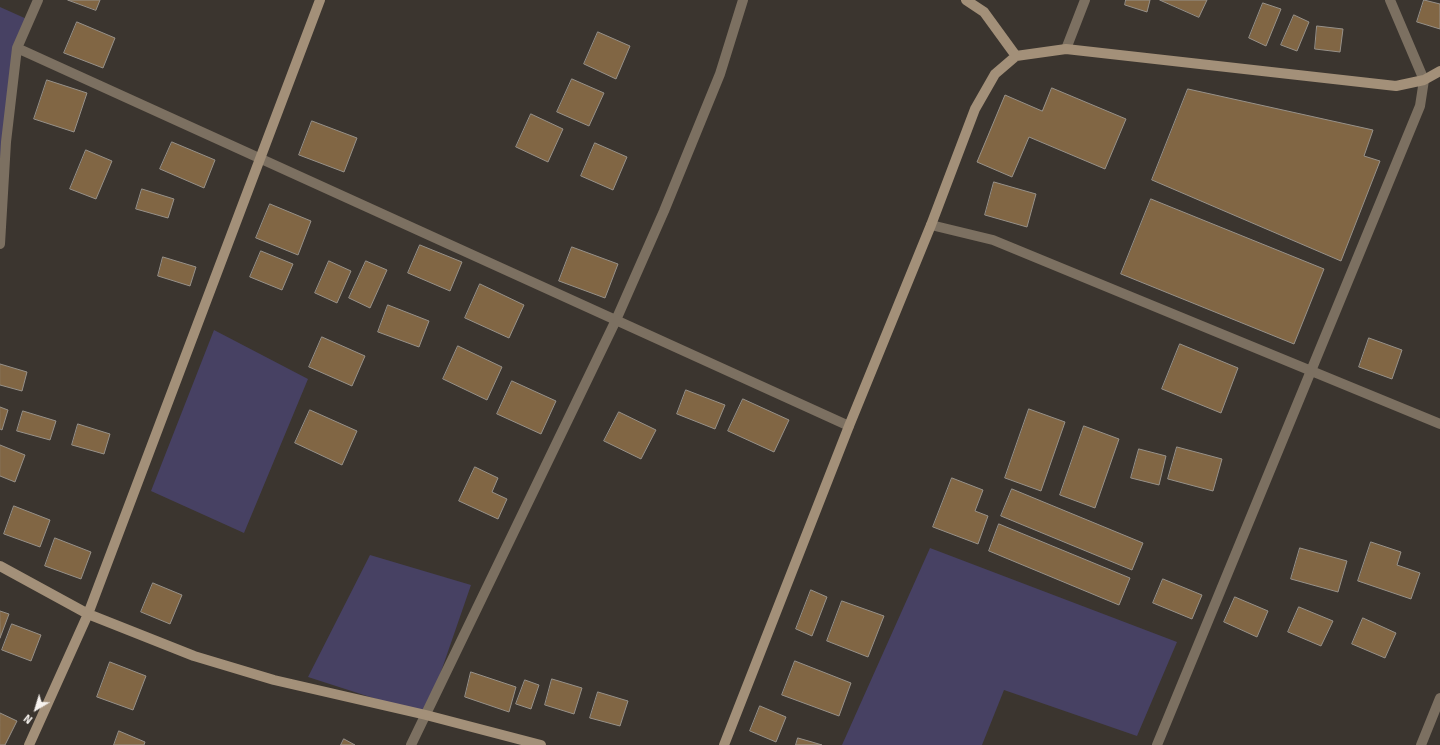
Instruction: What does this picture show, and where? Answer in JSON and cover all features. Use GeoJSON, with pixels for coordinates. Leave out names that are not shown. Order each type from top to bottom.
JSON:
{"type":"FeatureCollection","features":[{"type":"Feature","properties":{"kind":"street"},"geometry":{"type":"LineString","coordinates":[[0,244],[3,141],[16,48],[38,0]]}},
{"type":"Feature","properties":{"kind":"street"},"geometry":{"type":"LineString","coordinates":[[29,745],[88,614],[320,0]]}},
{"type":"Feature","properties":{"kind":"street"},"geometry":{"type":"LineString","coordinates":[[411,745],[616,320],[664,211],[720,74],[743,0]]}},
{"type":"Feature","properties":{"kind":"street"},"geometry":{"type":"LineString","coordinates":[[966,0],[984,12],[1016,56]]}},
{"type":"Feature","properties":{"kind":"street"},"geometry":{"type":"LineString","coordinates":[[1066,49],[1085,0]]}},
{"type":"Feature","properties":{"kind":"street"},"geometry":{"type":"LineString","coordinates":[[1157,745],[1310,370],[1420,106],[1424,80],[1390,0]]}},
{"type":"Feature","properties":{"kind":"street"},"geometry":{"type":"LineString","coordinates":[[16,48],[849,426]]}},
{"type":"Feature","properties":{"kind":"street"},"geometry":{"type":"LineString","coordinates":[[724,745],[849,426],[931,225],[975,109],[995,74],[1016,56],[1066,49],[1396,86],[1424,80],[1440,71]]}},
{"type":"Feature","properties":{"kind":"street"},"geometry":{"type":"LineString","coordinates":[[931,225],[993,240],[1440,424]]}},
{"type":"Feature","properties":{"kind":"street"},"geometry":{"type":"LineString","coordinates":[[0,566],[88,614],[194,656],[274,680],[426,715],[541,745]]}},
{"type":"Feature","properties":{"kind":"street"},"geometry":{"type":"LineString","coordinates":[[1421,745],[1440,698]]}},
{"type":"Feature","properties":{"kind":"shaded area"},"geometry":{"type":"Polygon","coordinates":[[[0,7],[29,20],[17,48],[0,208],[0,7]]]}},
{"type":"Feature","properties":{"kind":"shaded area"},"geometry":{"type":"Polygon","coordinates":[[[214,330],[308,379],[244,533],[151,491],[214,330]]]}},
{"type":"Feature","properties":{"kind":"shaded area"},"geometry":{"type":"Polygon","coordinates":[[[930,548],[1177,642],[1137,736],[1004,690],[982,745],[842,745],[930,548]]]}},
{"type":"Feature","properties":{"kind":"shaded area"},"geometry":{"type":"Polygon","coordinates":[[[370,555],[471,585],[426,715],[308,677],[370,555]]]}},
{"type":"Feature","properties":{"kind":"building"},"geometry":{"type":"Polygon","coordinates":[[[68,0],[100,0],[96,10],[68,0]]]}},
{"type":"Feature","properties":{"kind":"building"},"geometry":{"type":"Polygon","coordinates":[[[1126,0],[1150,0],[1147,12],[1125,5],[1126,0]]]}},
{"type":"Feature","properties":{"kind":"building"},"geometry":{"type":"Polygon","coordinates":[[[1160,0],[1207,0],[1199,17],[1160,0]]]}},
{"type":"Feature","properties":{"kind":"building"},"geometry":{"type":"Polygon","coordinates":[[[1424,0],[1440,4],[1440,29],[1417,22],[1424,0]]]}},
{"type":"Feature","properties":{"kind":"building"},"geometry":{"type":"Polygon","coordinates":[[[1263,3],[1281,9],[1266,46],[1249,38],[1263,3]]]}},
{"type":"Feature","properties":{"kind":"building"},"geometry":{"type":"Polygon","coordinates":[[[1294,15],[1309,22],[1297,51],[1281,45],[1294,15]]]}},
{"type":"Feature","properties":{"kind":"building"},"geometry":{"type":"Polygon","coordinates":[[[77,22],[115,38],[103,68],[64,53],[77,22]]]}},
{"type":"Feature","properties":{"kind":"building"},"geometry":{"type":"Polygon","coordinates":[[[1317,26],[1343,29],[1340,52],[1315,49],[1317,26]]]}},
{"type":"Feature","properties":{"kind":"building"},"geometry":{"type":"Polygon","coordinates":[[[598,32],[630,46],[616,79],[584,64],[598,32]]]}},
{"type":"Feature","properties":{"kind":"building"},"geometry":{"type":"Polygon","coordinates":[[[572,79],[604,93],[589,126],[557,112],[572,79]]]}},
{"type":"Feature","properties":{"kind":"building"},"geometry":{"type":"Polygon","coordinates":[[[47,80],[87,93],[74,132],[34,119],[47,80]]]}},
{"type":"Feature","properties":{"kind":"building"},"geometry":{"type":"Polygon","coordinates":[[[1052,88],[1126,119],[1105,169],[1029,137],[1012,177],[977,162],[1005,95],[1042,111],[1052,88]]]}},
{"type":"Feature","properties":{"kind":"building"},"geometry":{"type":"Polygon","coordinates":[[[1188,89],[1373,130],[1364,156],[1380,161],[1341,261],[1152,180],[1188,89]]]}},
{"type":"Feature","properties":{"kind":"building"},"geometry":{"type":"Polygon","coordinates":[[[531,114],[563,129],[548,162],[516,147],[531,114]]]}},
{"type":"Feature","properties":{"kind":"building"},"geometry":{"type":"Polygon","coordinates":[[[312,121],[357,138],[344,172],[299,155],[312,121]]]}},
{"type":"Feature","properties":{"kind":"building"},"geometry":{"type":"Polygon","coordinates":[[[172,142],[215,160],[204,188],[160,169],[172,142]]]}},
{"type":"Feature","properties":{"kind":"building"},"geometry":{"type":"Polygon","coordinates":[[[595,143],[627,157],[613,190],[581,176],[595,143]]]}},
{"type":"Feature","properties":{"kind":"building"},"geometry":{"type":"Polygon","coordinates":[[[86,150],[112,161],[96,199],[70,189],[86,150]]]}},
{"type":"Feature","properties":{"kind":"building"},"geometry":{"type":"Polygon","coordinates":[[[994,182],[1036,194],[1027,227],[985,215],[994,182]]]}},
{"type":"Feature","properties":{"kind":"building"},"geometry":{"type":"Polygon","coordinates":[[[142,189],[174,199],[168,218],[136,209],[142,189]]]}},
{"type":"Feature","properties":{"kind":"building"},"geometry":{"type":"Polygon","coordinates":[[[1151,199],[1324,269],[1294,344],[1121,274],[1151,199]]]}},
{"type":"Feature","properties":{"kind":"building"},"geometry":{"type":"Polygon","coordinates":[[[270,204],[311,221],[298,255],[256,238],[270,204]]]}},
{"type":"Feature","properties":{"kind":"building"},"geometry":{"type":"Polygon","coordinates":[[[420,245],[462,262],[450,291],[408,273],[420,245]]]}},
{"type":"Feature","properties":{"kind":"building"},"geometry":{"type":"Polygon","coordinates":[[[572,247],[618,264],[605,298],[559,281],[572,247]]]}},
{"type":"Feature","properties":{"kind":"building"},"geometry":{"type":"Polygon","coordinates":[[[261,251],[293,264],[282,290],[250,277],[261,251]]]}},
{"type":"Feature","properties":{"kind":"building"},"geometry":{"type":"Polygon","coordinates":[[[163,257],[196,267],[190,286],[158,276],[163,257]]]}},
{"type":"Feature","properties":{"kind":"building"},"geometry":{"type":"Polygon","coordinates":[[[329,261],[351,271],[337,303],[315,293],[329,261]]]}},
{"type":"Feature","properties":{"kind":"building"},"geometry":{"type":"Polygon","coordinates":[[[366,261],[387,270],[370,308],[349,298],[366,261]]]}},
{"type":"Feature","properties":{"kind":"building"},"geometry":{"type":"Polygon","coordinates":[[[480,284],[524,305],[509,338],[465,318],[480,284]]]}},
{"type":"Feature","properties":{"kind":"building"},"geometry":{"type":"Polygon","coordinates":[[[388,305],[429,321],[419,347],[378,332],[388,305]]]}},
{"type":"Feature","properties":{"kind":"building"},"geometry":{"type":"Polygon","coordinates":[[[322,337],[365,356],[352,386],[309,367],[322,337]]]}},
{"type":"Feature","properties":{"kind":"building"},"geometry":{"type":"Polygon","coordinates":[[[1369,338],[1402,350],[1392,379],[1359,367],[1369,338]]]}},
{"type":"Feature","properties":{"kind":"building"},"geometry":{"type":"Polygon","coordinates":[[[1180,344],[1238,368],[1221,413],[1162,389],[1180,344]]]}},
{"type":"Feature","properties":{"kind":"building"},"geometry":{"type":"Polygon","coordinates":[[[458,346],[502,367],[487,400],[443,379],[458,346]]]}},
{"type":"Feature","properties":{"kind":"building"},"geometry":{"type":"Polygon","coordinates":[[[0,364],[27,372],[22,391],[0,385],[0,364]]]}},
{"type":"Feature","properties":{"kind":"building"},"geometry":{"type":"Polygon","coordinates":[[[512,381],[556,401],[541,434],[497,414],[512,381]]]}},
{"type":"Feature","properties":{"kind":"building"},"geometry":{"type":"Polygon","coordinates":[[[686,390],[725,405],[715,429],[677,414],[686,390]]]}},
{"type":"Feature","properties":{"kind":"building"},"geometry":{"type":"Polygon","coordinates":[[[743,399],[789,420],[774,452],[728,431],[743,399]]]}},
{"type":"Feature","properties":{"kind":"building"},"geometry":{"type":"Polygon","coordinates":[[[0,407],[8,410],[2,430],[0,429],[0,407]]]}},
{"type":"Feature","properties":{"kind":"building"},"geometry":{"type":"Polygon","coordinates":[[[1029,409],[1065,422],[1041,491],[1005,478],[1029,409]]]}},
{"type":"Feature","properties":{"kind":"building"},"geometry":{"type":"Polygon","coordinates":[[[310,410],[357,431],[342,465],[295,443],[310,410]]]}},
{"type":"Feature","properties":{"kind":"building"},"geometry":{"type":"Polygon","coordinates":[[[23,411],[56,421],[50,440],[17,431],[23,411]]]}},
{"type":"Feature","properties":{"kind":"building"},"geometry":{"type":"Polygon","coordinates":[[[619,412],[656,430],[641,459],[604,441],[619,412]]]}},
{"type":"Feature","properties":{"kind":"building"},"geometry":{"type":"Polygon","coordinates":[[[78,424],[110,434],[104,454],[72,445],[78,424]]]}},
{"type":"Feature","properties":{"kind":"building"},"geometry":{"type":"Polygon","coordinates":[[[1084,426],[1119,439],[1095,508],[1060,495],[1084,426]]]}},
{"type":"Feature","properties":{"kind":"building"},"geometry":{"type":"Polygon","coordinates":[[[0,445],[25,455],[15,482],[0,476],[0,445]]]}},
{"type":"Feature","properties":{"kind":"building"},"geometry":{"type":"Polygon","coordinates":[[[1177,447],[1222,459],[1213,491],[1168,479],[1177,447]]]}},
{"type":"Feature","properties":{"kind":"building"},"geometry":{"type":"Polygon","coordinates":[[[1139,449],[1166,456],[1159,485],[1131,478],[1139,449]]]}},
{"type":"Feature","properties":{"kind":"building"},"geometry":{"type":"Polygon","coordinates":[[[475,467],[498,478],[492,492],[507,499],[498,519],[459,501],[475,467]]]}},
{"type":"Feature","properties":{"kind":"building"},"geometry":{"type":"Polygon","coordinates":[[[952,478],[983,490],[975,511],[988,516],[978,544],[933,527],[952,478]]]}},
{"type":"Feature","properties":{"kind":"building"},"geometry":{"type":"Polygon","coordinates":[[[1012,489],[1143,543],[1132,570],[1001,516],[1012,489]]]}},
{"type":"Feature","properties":{"kind":"building"},"geometry":{"type":"Polygon","coordinates":[[[14,506],[50,520],[40,547],[4,534],[14,506]]]}},
{"type":"Feature","properties":{"kind":"building"},"geometry":{"type":"Polygon","coordinates":[[[999,524],[1130,578],[1119,605],[989,551],[999,524]]]}},
{"type":"Feature","properties":{"kind":"building"},"geometry":{"type":"Polygon","coordinates":[[[55,538],[91,552],[81,579],[45,566],[55,538]]]}},
{"type":"Feature","properties":{"kind":"building"},"geometry":{"type":"Polygon","coordinates":[[[1371,542],[1401,552],[1397,565],[1420,573],[1411,599],[1358,581],[1371,542]]]}},
{"type":"Feature","properties":{"kind":"building"},"geometry":{"type":"Polygon","coordinates":[[[1300,548],[1347,561],[1338,592],[1291,579],[1300,548]]]}},
{"type":"Feature","properties":{"kind":"building"},"geometry":{"type":"Polygon","coordinates":[[[1163,579],[1202,595],[1192,619],[1153,603],[1163,579]]]}},
{"type":"Feature","properties":{"kind":"building"},"geometry":{"type":"Polygon","coordinates":[[[153,583],[182,595],[170,624],[141,612],[153,583]]]}},
{"type":"Feature","properties":{"kind":"building"},"geometry":{"type":"Polygon","coordinates":[[[811,590],[827,597],[812,636],[796,629],[811,590]]]}},
{"type":"Feature","properties":{"kind":"building"},"geometry":{"type":"Polygon","coordinates":[[[1235,597],[1268,611],[1257,637],[1224,622],[1235,597]]]}},
{"type":"Feature","properties":{"kind":"building"},"geometry":{"type":"Polygon","coordinates":[[[842,601],[884,616],[868,657],[827,641],[842,601]]]}},
{"type":"Feature","properties":{"kind":"building"},"geometry":{"type":"Polygon","coordinates":[[[1299,607],[1333,621],[1321,646],[1288,632],[1299,607]]]}},
{"type":"Feature","properties":{"kind":"building"},"geometry":{"type":"Polygon","coordinates":[[[0,611],[9,614],[0,638],[0,611]]]}},
{"type":"Feature","properties":{"kind":"building"},"geometry":{"type":"Polygon","coordinates":[[[1363,618],[1396,633],[1385,658],[1352,644],[1363,618]]]}},
{"type":"Feature","properties":{"kind":"building"},"geometry":{"type":"Polygon","coordinates":[[[12,624],[41,635],[31,661],[2,650],[12,624]]]}},
{"type":"Feature","properties":{"kind":"building"},"geometry":{"type":"Polygon","coordinates":[[[795,661],[851,683],[839,716],[782,695],[795,661]]]}},
{"type":"Feature","properties":{"kind":"building"},"geometry":{"type":"Polygon","coordinates":[[[110,662],[146,676],[133,710],[97,697],[110,662]]]}},
{"type":"Feature","properties":{"kind":"building"},"geometry":{"type":"Polygon","coordinates":[[[471,672],[516,687],[509,712],[465,697],[471,672]]]}},
{"type":"Feature","properties":{"kind":"building"},"geometry":{"type":"Polygon","coordinates":[[[552,679],[582,688],[574,714],[545,705],[552,679]]]}},
{"type":"Feature","properties":{"kind":"building"},"geometry":{"type":"Polygon","coordinates":[[[525,680],[539,685],[531,709],[516,704],[525,680]]]}},
{"type":"Feature","properties":{"kind":"building"},"geometry":{"type":"Polygon","coordinates":[[[598,692],[628,701],[620,726],[590,718],[598,692]]]}},
{"type":"Feature","properties":{"kind":"building"},"geometry":{"type":"Polygon","coordinates":[[[760,706],[786,717],[776,742],[750,731],[760,706]]]}},
{"type":"Feature","properties":{"kind":"building"},"geometry":{"type":"Polygon","coordinates":[[[0,713],[17,721],[5,745],[0,745],[0,713]]]}},
{"type":"Feature","properties":{"kind":"building"},"geometry":{"type":"Polygon","coordinates":[[[119,731],[145,742],[144,745],[114,745],[119,731]]]}},
{"type":"Feature","properties":{"kind":"building"},"geometry":{"type":"Polygon","coordinates":[[[798,738],[812,742],[822,745],[796,745],[798,738]]]}},
{"type":"Feature","properties":{"kind":"building"},"geometry":{"type":"Polygon","coordinates":[[[344,739],[355,745],[341,745],[344,739]]]}}]}
